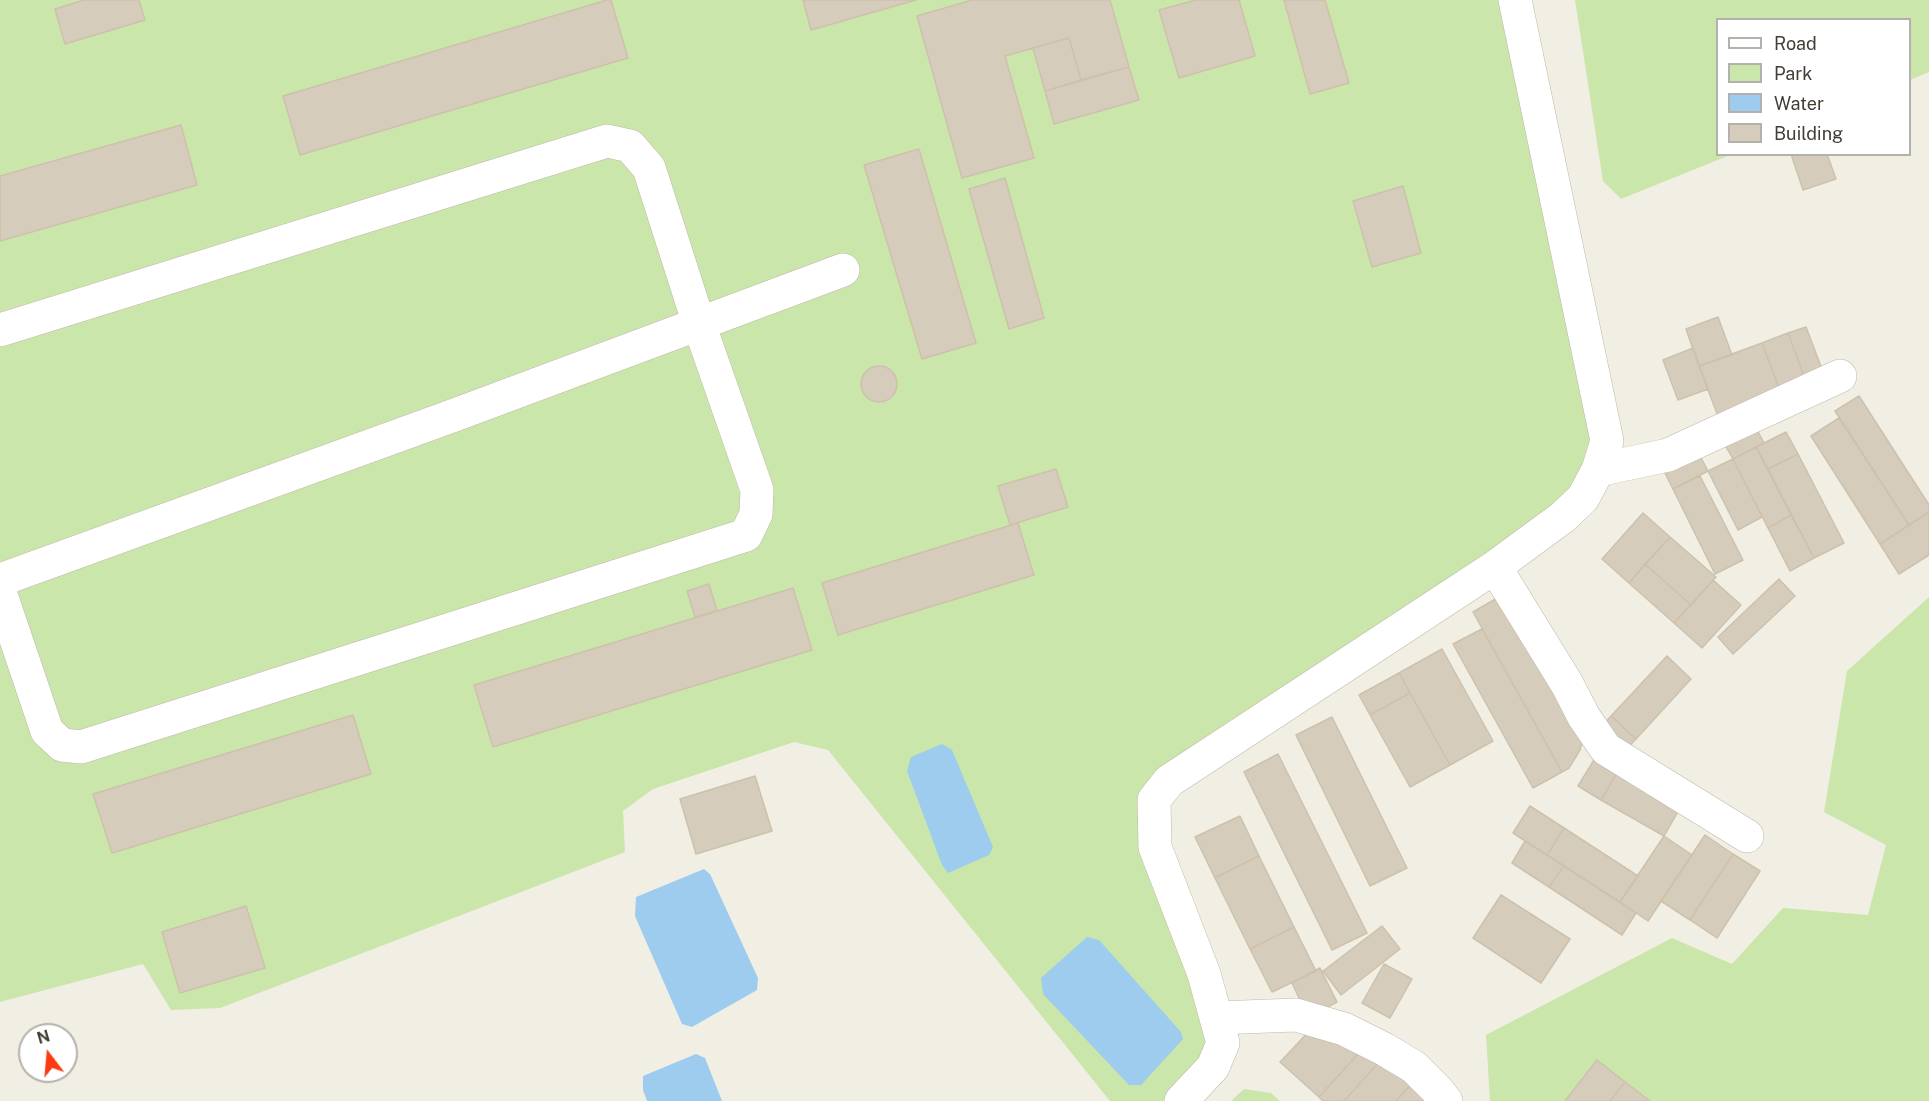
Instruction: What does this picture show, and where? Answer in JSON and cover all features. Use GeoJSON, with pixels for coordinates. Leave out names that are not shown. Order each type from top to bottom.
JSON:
{"type":"FeatureCollection","features":[{"type":"Feature","properties":{"kind":"street"},"geometry":{"type":"LineString","coordinates":[[1181,1101],[1213,1067],[1223,1043],[1204,974],[1155,847],[1154,800],[1169,781],[1495,567],[1563,517],[1583,498],[1598,470],[1607,441],[1515,0]]}},
{"type":"Feature","properties":{"kind":"street"},"geometry":{"type":"LineString","coordinates":[[0,330],[608,141],[630,146],[649,168],[699,324],[757,490],[756,514],[746,535],[81,747],[62,745],[47,731],[0,592]]}},
{"type":"Feature","properties":{"kind":"street"},"geometry":{"type":"LineString","coordinates":[[0,580],[441,420],[843,270]]}},
{"type":"Feature","properties":{"kind":"street"},"geometry":{"type":"LineString","coordinates":[[1598,470],[1668,455],[1839,376]]}},
{"type":"Feature","properties":{"kind":"street"},"geometry":{"type":"LineString","coordinates":[[1495,567],[1567,684],[1584,717],[1606,749],[1747,836]]}},
{"type":"Feature","properties":{"kind":"street"},"geometry":{"type":"LineString","coordinates":[[1216,1018],[1296,1015],[1344,1029],[1414,1067],[1446,1101]]}},
{"type":"Feature","properties":{"kind":"green space"},"geometry":{"type":"Polygon","coordinates":[[[0,0],[1504,0],[1593,424],[1582,478],[1559,504],[1155,775],[1210,1036],[1198,1068],[1165,1101],[1110,1101],[828,750],[794,742],[653,789],[623,811],[625,852],[220,1008],[171,1010],[143,964],[0,1002],[0,0]]]}},
{"type":"Feature","properties":{"kind":"green space"},"geometry":{"type":"Polygon","coordinates":[[[1575,0],[1929,0],[1929,72],[1911,80],[1911,18],[1716,18],[1716,156],[1728,156],[1621,199],[1603,181],[1575,0]]]}},
{"type":"Feature","properties":{"kind":"green space"},"geometry":{"type":"Polygon","coordinates":[[[1929,597],[1929,1101],[1490,1101],[1486,1035],[1672,938],[1732,964],[1783,908],[1868,915],[1886,845],[1824,812],[1847,671],[1929,597]]]}},
{"type":"Feature","properties":{"kind":"green space"},"geometry":{"type":"Polygon","coordinates":[[[1244,1089],[1271,1093],[1280,1101],[1231,1101],[1244,1089]]]}},
{"type":"Feature","properties":{"kind":"water"},"geometry":{"type":"Polygon","coordinates":[[[942,744],[952,750],[993,847],[989,855],[948,873],[942,865],[907,771],[911,757],[942,744]]]}},
{"type":"Feature","properties":{"kind":"water"},"geometry":{"type":"Polygon","coordinates":[[[704,869],[710,874],[758,978],[757,990],[692,1027],[682,1024],[635,916],[636,897],[704,869]]]}},
{"type":"Feature","properties":{"kind":"water"},"geometry":{"type":"Polygon","coordinates":[[[1087,937],[1099,940],[1181,1032],[1183,1039],[1141,1085],[1129,1085],[1043,994],[1041,978],[1087,937]]]}},
{"type":"Feature","properties":{"kind":"water"},"geometry":{"type":"Polygon","coordinates":[[[696,1054],[705,1058],[722,1101],[647,1101],[643,1090],[643,1076],[696,1054]]]}},
{"type":"Feature","properties":{"kind":"building"},"geometry":{"type":"Polygon","coordinates":[[[84,0],[139,0],[145,20],[65,44],[55,9],[84,0]]]}},
{"type":"Feature","properties":{"kind":"building"},"geometry":{"type":"Polygon","coordinates":[[[611,0],[628,58],[300,155],[283,96],[611,0]]]}},
{"type":"Feature","properties":{"kind":"building"},"geometry":{"type":"Polygon","coordinates":[[[803,0],[916,0],[811,30],[803,0]]]}},
{"type":"Feature","properties":{"kind":"building"},"geometry":{"type":"Polygon","coordinates":[[[972,0],[1110,0],[1129,67],[1081,80],[1069,38],[1005,56],[1034,158],[962,178],[917,16],[972,0]]]}},
{"type":"Feature","properties":{"kind":"building"},"geometry":{"type":"Polygon","coordinates":[[[1196,0],[1239,0],[1255,56],[1179,78],[1159,10],[1196,0]]]}},
{"type":"Feature","properties":{"kind":"building"},"geometry":{"type":"Polygon","coordinates":[[[1284,0],[1325,0],[1349,83],[1310,94],[1284,0]]]}},
{"type":"Feature","properties":{"kind":"building"},"geometry":{"type":"Polygon","coordinates":[[[1069,38],[1081,80],[1045,91],[1033,48],[1069,38]]]}},
{"type":"Feature","properties":{"kind":"building"},"geometry":{"type":"Polygon","coordinates":[[[1129,67],[1139,100],[1054,124],[1045,91],[1129,67]]]}},
{"type":"Feature","properties":{"kind":"building"},"geometry":{"type":"Polygon","coordinates":[[[181,125],[197,185],[0,241],[0,176],[181,125]]]}},
{"type":"Feature","properties":{"kind":"building"},"geometry":{"type":"Polygon","coordinates":[[[919,149],[976,343],[922,359],[864,165],[919,149]]]}},
{"type":"Feature","properties":{"kind":"building"},"geometry":{"type":"Polygon","coordinates":[[[1792,156],[1828,156],[1836,179],[1803,190],[1792,156]]]}},
{"type":"Feature","properties":{"kind":"building"},"geometry":{"type":"Polygon","coordinates":[[[1005,178],[1044,318],[1009,329],[969,189],[1005,178]]]}},
{"type":"Feature","properties":{"kind":"building"},"geometry":{"type":"Polygon","coordinates":[[[1403,186],[1421,253],[1372,267],[1353,201],[1403,186]]]}},
{"type":"Feature","properties":{"kind":"building"},"geometry":{"type":"Polygon","coordinates":[[[1718,317],[1732,355],[1699,366],[1686,329],[1718,317]]]}},
{"type":"Feature","properties":{"kind":"building"},"geometry":{"type":"Polygon","coordinates":[[[1806,327],[1825,377],[1807,384],[1788,333],[1806,327]]]}},
{"type":"Feature","properties":{"kind":"building"},"geometry":{"type":"Polygon","coordinates":[[[1788,333],[1807,384],[1781,394],[1762,343],[1788,333]]]}},
{"type":"Feature","properties":{"kind":"building"},"geometry":{"type":"Polygon","coordinates":[[[1762,343],[1784,401],[1721,424],[1699,366],[1762,343]]]}},
{"type":"Feature","properties":{"kind":"building"},"geometry":{"type":"Polygon","coordinates":[[[1693,348],[1708,389],[1678,400],[1663,360],[1693,348]]]}},
{"type":"Feature","properties":{"kind":"building"},"geometry":{"type":"Polygon","coordinates":[[[879,366],[892,371],[897,384],[892,397],[879,402],[866,397],[861,384],[866,371],[879,366]]]}},
{"type":"Feature","properties":{"kind":"building"},"geometry":{"type":"Polygon","coordinates":[[[1859,396],[1929,505],[1929,512],[1909,525],[1835,411],[1859,396]]]}},
{"type":"Feature","properties":{"kind":"building"},"geometry":{"type":"Polygon","coordinates":[[[1839,418],[1909,525],[1880,544],[1811,436],[1839,418]]]}},
{"type":"Feature","properties":{"kind":"building"},"geometry":{"type":"Polygon","coordinates":[[[1753,422],[1764,443],[1733,459],[1721,438],[1753,422]]]}},
{"type":"Feature","properties":{"kind":"building"},"geometry":{"type":"Polygon","coordinates":[[[1786,432],[1798,454],[1768,469],[1756,447],[1786,432]]]}},
{"type":"Feature","properties":{"kind":"building"},"geometry":{"type":"Polygon","coordinates":[[[1756,447],[1791,515],[1768,528],[1733,459],[1756,447]]]}},
{"type":"Feature","properties":{"kind":"building"},"geometry":{"type":"Polygon","coordinates":[[[1798,454],[1844,543],[1814,558],[1768,469],[1798,454]]]}},
{"type":"Feature","properties":{"kind":"building"},"geometry":{"type":"Polygon","coordinates":[[[1700,456],[1708,471],[1673,489],[1665,473],[1700,456]]]}},
{"type":"Feature","properties":{"kind":"building"},"geometry":{"type":"Polygon","coordinates":[[[1733,459],[1762,517],[1738,530],[1708,471],[1733,459]]]}},
{"type":"Feature","properties":{"kind":"building"},"geometry":{"type":"Polygon","coordinates":[[[1056,469],[1068,507],[1010,525],[998,486],[1056,469]]]}},
{"type":"Feature","properties":{"kind":"building"},"geometry":{"type":"Polygon","coordinates":[[[1700,476],[1743,560],[1715,574],[1673,489],[1700,476]]]}},
{"type":"Feature","properties":{"kind":"building"},"geometry":{"type":"Polygon","coordinates":[[[1929,512],[1929,555],[1899,574],[1880,544],[1929,512]]]}},
{"type":"Feature","properties":{"kind":"building"},"geometry":{"type":"Polygon","coordinates":[[[1643,513],[1670,537],[1629,583],[1602,559],[1643,513]]]}},
{"type":"Feature","properties":{"kind":"building"},"geometry":{"type":"Polygon","coordinates":[[[1791,515],[1814,558],[1790,571],[1768,528],[1791,515]]]}},
{"type":"Feature","properties":{"kind":"building"},"geometry":{"type":"Polygon","coordinates":[[[1018,523],[1034,575],[838,635],[822,583],[1018,523]]]}},
{"type":"Feature","properties":{"kind":"building"},"geometry":{"type":"Polygon","coordinates":[[[1670,537],[1716,577],[1691,605],[1645,564],[1670,537]]]}},
{"type":"Feature","properties":{"kind":"building"},"geometry":{"type":"Polygon","coordinates":[[[1645,564],[1691,605],[1674,623],[1629,583],[1645,564]]]}},
{"type":"Feature","properties":{"kind":"building"},"geometry":{"type":"Polygon","coordinates":[[[1779,579],[1795,596],[1733,654],[1718,637],[1779,579]]]}},
{"type":"Feature","properties":{"kind":"building"},"geometry":{"type":"Polygon","coordinates":[[[1713,580],[1741,605],[1702,648],[1674,623],[1713,580]]]}},
{"type":"Feature","properties":{"kind":"building"},"geometry":{"type":"Polygon","coordinates":[[[709,584],[717,611],[695,617],[687,591],[709,584]]]}},
{"type":"Feature","properties":{"kind":"building"},"geometry":{"type":"Polygon","coordinates":[[[793,588],[812,650],[493,747],[474,685],[793,588]]]}},
{"type":"Feature","properties":{"kind":"building"},"geometry":{"type":"Polygon","coordinates":[[[1506,593],[1584,733],[1580,750],[1569,768],[1562,772],[1473,612],[1506,593]]]}},
{"type":"Feature","properties":{"kind":"building"},"geometry":{"type":"Polygon","coordinates":[[[1482,629],[1562,772],[1533,788],[1453,644],[1482,629]]]}},
{"type":"Feature","properties":{"kind":"building"},"geometry":{"type":"Polygon","coordinates":[[[1442,649],[1493,741],[1450,765],[1399,673],[1442,649]]]}},
{"type":"Feature","properties":{"kind":"building"},"geometry":{"type":"Polygon","coordinates":[[[1667,656],[1691,679],[1636,739],[1611,716],[1667,656]]]}},
{"type":"Feature","properties":{"kind":"building"},"geometry":{"type":"Polygon","coordinates":[[[1399,673],[1410,693],[1370,715],[1359,695],[1399,673]]]}},
{"type":"Feature","properties":{"kind":"building"},"geometry":{"type":"Polygon","coordinates":[[[1410,693],[1450,765],[1410,787],[1370,715],[1410,693]]]}},
{"type":"Feature","properties":{"kind":"building"},"geometry":{"type":"Polygon","coordinates":[[[353,715],[371,774],[112,853],[93,794],[353,715]]]}},
{"type":"Feature","properties":{"kind":"building"},"geometry":{"type":"Polygon","coordinates":[[[1611,716],[1636,739],[1622,754],[1598,731],[1611,716]]]}},
{"type":"Feature","properties":{"kind":"building"},"geometry":{"type":"Polygon","coordinates":[[[1332,717],[1407,868],[1370,886],[1296,735],[1332,717]]]}},
{"type":"Feature","properties":{"kind":"building"},"geometry":{"type":"Polygon","coordinates":[[[1278,754],[1367,933],[1332,950],[1244,772],[1278,754]]]}},
{"type":"Feature","properties":{"kind":"building"},"geometry":{"type":"Polygon","coordinates":[[[1594,760],[1617,773],[1601,800],[1578,786],[1594,760]]]}},
{"type":"Feature","properties":{"kind":"building"},"geometry":{"type":"Polygon","coordinates":[[[1617,773],[1679,810],[1664,836],[1601,800],[1617,773]]]}},
{"type":"Feature","properties":{"kind":"building"},"geometry":{"type":"Polygon","coordinates":[[[755,776],[772,831],[696,854],[680,799],[755,776]]]}},
{"type":"Feature","properties":{"kind":"building"},"geometry":{"type":"Polygon","coordinates":[[[1530,806],[1564,828],[1547,855],[1513,833],[1530,806]]]}},
{"type":"Feature","properties":{"kind":"building"},"geometry":{"type":"Polygon","coordinates":[[[1240,816],[1259,856],[1215,878],[1195,837],[1240,816]]]}},
{"type":"Feature","properties":{"kind":"building"},"geometry":{"type":"Polygon","coordinates":[[[1564,828],[1638,876],[1620,902],[1547,855],[1564,828]]]}},
{"type":"Feature","properties":{"kind":"building"},"geometry":{"type":"Polygon","coordinates":[[[1705,835],[1733,854],[1690,920],[1661,901],[1705,835]]]}},
{"type":"Feature","properties":{"kind":"building"},"geometry":{"type":"Polygon","coordinates":[[[1664,836],[1692,855],[1648,921],[1620,902],[1664,836]]]}},
{"type":"Feature","properties":{"kind":"building"},"geometry":{"type":"Polygon","coordinates":[[[1525,841],[1564,866],[1549,887],[1512,863],[1525,841]]]}},
{"type":"Feature","properties":{"kind":"building"},"geometry":{"type":"Polygon","coordinates":[[[1733,854],[1760,871],[1717,938],[1690,920],[1733,854]]]}},
{"type":"Feature","properties":{"kind":"building"},"geometry":{"type":"Polygon","coordinates":[[[1259,856],[1294,927],[1250,949],[1215,878],[1259,856]]]}},
{"type":"Feature","properties":{"kind":"building"},"geometry":{"type":"Polygon","coordinates":[[[1564,866],[1636,913],[1622,935],[1549,887],[1564,866]]]}},
{"type":"Feature","properties":{"kind":"building"},"geometry":{"type":"Polygon","coordinates":[[[1501,895],[1570,939],[1541,983],[1473,938],[1501,895]]]}},
{"type":"Feature","properties":{"kind":"building"},"geometry":{"type":"Polygon","coordinates":[[[246,906],[265,968],[180,993],[162,932],[246,906]]]}},
{"type":"Feature","properties":{"kind":"building"},"geometry":{"type":"Polygon","coordinates":[[[1382,926],[1400,949],[1341,995],[1323,971],[1382,926]]]}},
{"type":"Feature","properties":{"kind":"building"},"geometry":{"type":"Polygon","coordinates":[[[1294,927],[1316,971],[1272,992],[1250,949],[1294,927]]]}},
{"type":"Feature","properties":{"kind":"building"},"geometry":{"type":"Polygon","coordinates":[[[1384,964],[1412,979],[1390,1018],[1362,1003],[1384,964]]]}},
{"type":"Feature","properties":{"kind":"building"},"geometry":{"type":"Polygon","coordinates":[[[1320,968],[1337,1002],[1308,1017],[1292,983],[1320,968]]]}},
{"type":"Feature","properties":{"kind":"building"},"geometry":{"type":"Polygon","coordinates":[[[1315,1025],[1366,1045],[1319,1097],[1280,1062],[1315,1025]]]}},
{"type":"Feature","properties":{"kind":"building"},"geometry":{"type":"Polygon","coordinates":[[[1366,1045],[1382,1059],[1344,1101],[1323,1101],[1319,1097],[1366,1045]]]}},
{"type":"Feature","properties":{"kind":"building"},"geometry":{"type":"Polygon","coordinates":[[[1382,1059],[1416,1079],[1396,1101],[1344,1101],[1382,1059]]]}},
{"type":"Feature","properties":{"kind":"building"},"geometry":{"type":"Polygon","coordinates":[[[1597,1060],[1625,1082],[1610,1101],[1565,1101],[1597,1060]]]}},
{"type":"Feature","properties":{"kind":"building"},"geometry":{"type":"Polygon","coordinates":[[[1416,1079],[1437,1101],[1396,1101],[1416,1079]]]}},
{"type":"Feature","properties":{"kind":"building"},"geometry":{"type":"Polygon","coordinates":[[[1625,1082],[1650,1101],[1610,1101],[1625,1082]]]}}]}
